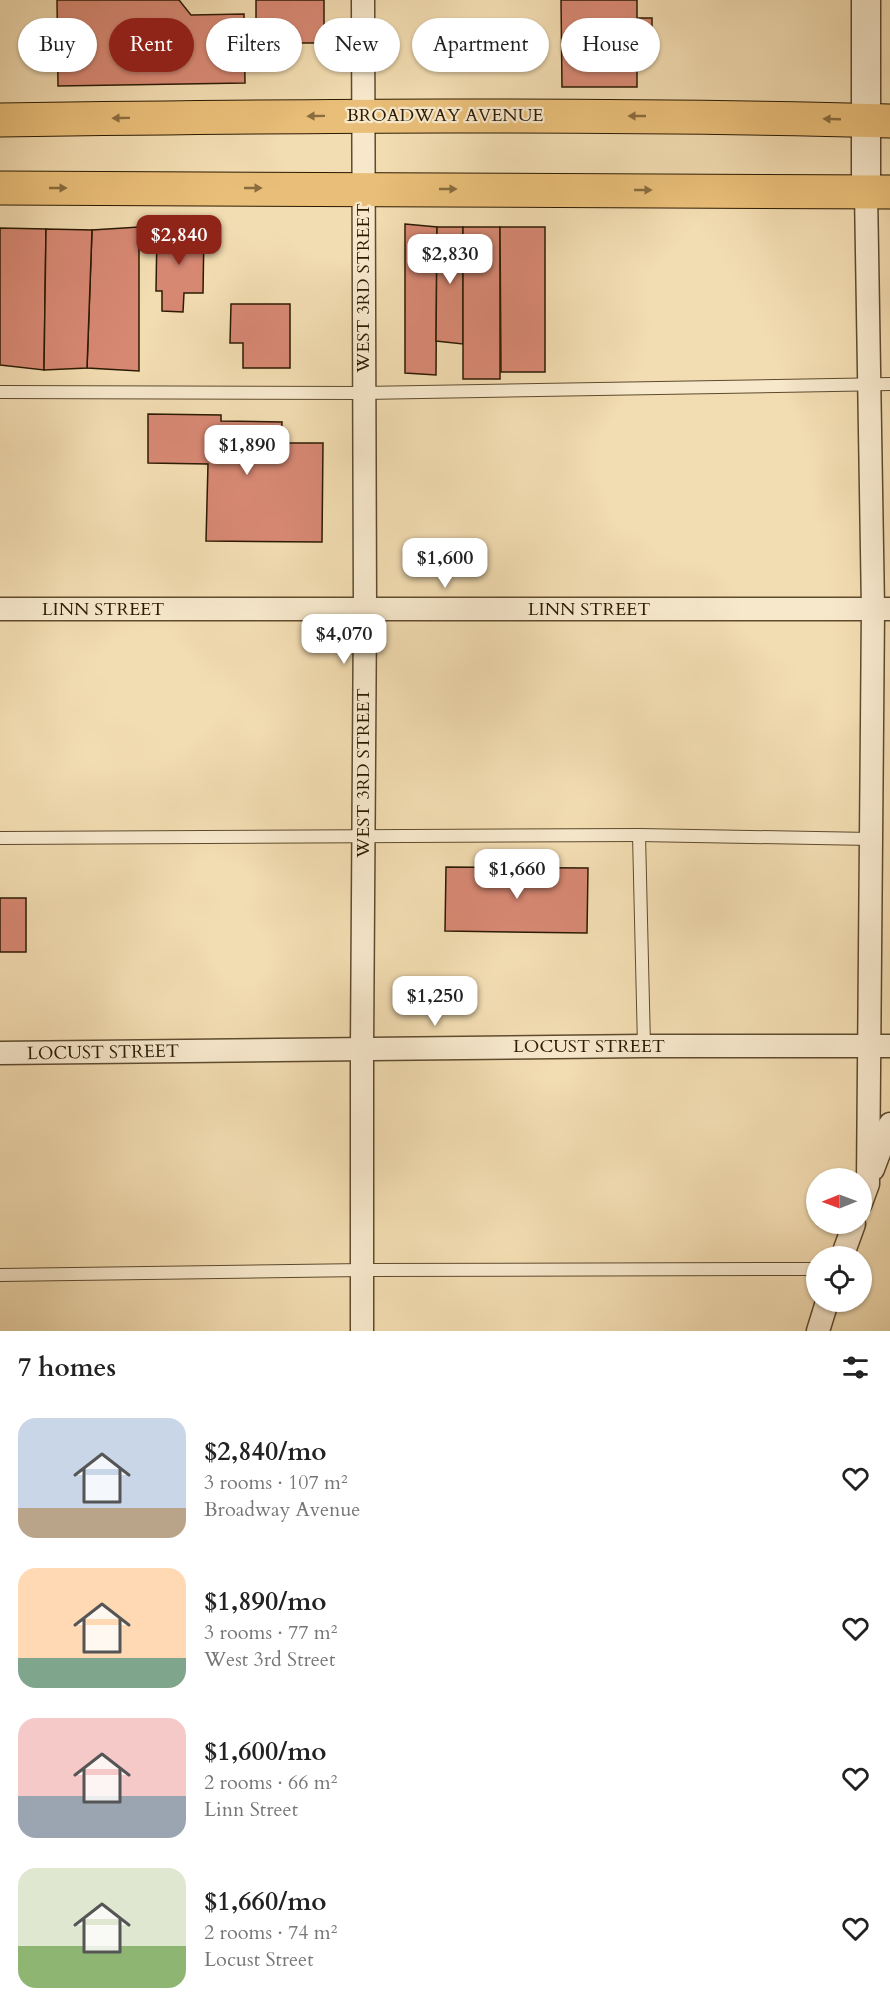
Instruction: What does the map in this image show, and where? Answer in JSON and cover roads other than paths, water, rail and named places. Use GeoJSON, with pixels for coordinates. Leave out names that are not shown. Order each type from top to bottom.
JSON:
{"type":"FeatureCollection","features":[{"type":"Feature","properties":{"kind":"highway","name":"BROADWAY AVENUE"},"geometry":{"type":"LineString","coordinates":[[0,120],[363,115],[694,116],[878,121]]}},
{"type":"Feature","properties":{"kind":"highway"},"geometry":{"type":"LineString","coordinates":[[0,188],[878,192]]}},
{"type":"Feature","properties":{"kind":"street","name":"WEST 3RD STREET"},"geometry":{"type":"LineString","coordinates":[[363,0],[365,609],[363,1331]]}},
{"type":"Feature","properties":{"kind":"street"},"geometry":{"type":"LineString","coordinates":[[866,0],[878,121],[881,609],[871,839],[880,1046],[867,1168]]}},
{"type":"Feature","properties":{"kind":"street","name":"LINN STREET"},"geometry":{"type":"LineString","coordinates":[[0,609],[881,609]]}},
{"type":"Feature","properties":{"kind":"street","name":"LOCUST STREET"},"geometry":{"type":"LineString","coordinates":[[0,1053],[644,1046],[880,1046]]}},
{"type":"Feature","properties":{"kind":"street"},"geometry":{"type":"LineString","coordinates":[[872,1172],[890,1124]]}},
{"type":"Feature","properties":{"kind":"street"},"geometry":{"type":"LineString","coordinates":[[818,1331],[824,1312]]}},
{"type":"Feature","properties":{"kind":"lane"},"geometry":{"type":"LineString","coordinates":[[0,392],[363,393],[880,384]]}},
{"type":"Feature","properties":{"kind":"lane"},"geometry":{"type":"LineString","coordinates":[[639,835],[644,1046]]}},
{"type":"Feature","properties":{"kind":"lane"},"geometry":{"type":"LineString","coordinates":[[0,838],[639,835],[871,839]]}},
{"type":"Feature","properties":{"kind":"lane"},"geometry":{"type":"LineString","coordinates":[[0,1275],[363,1270],[806,1269]]}}]}
